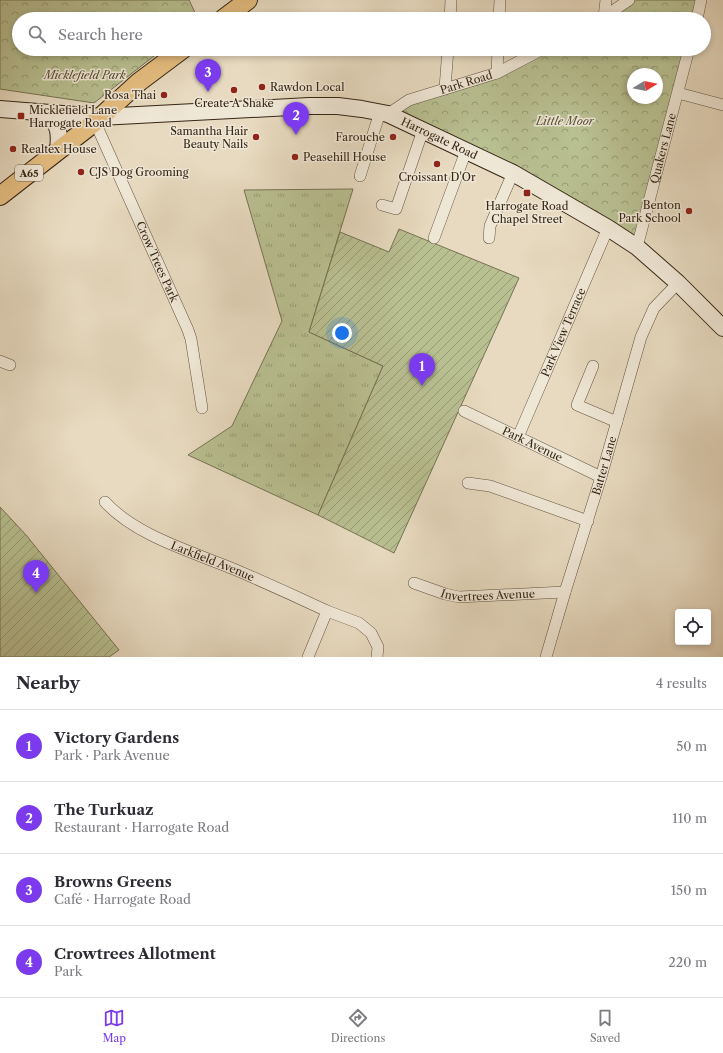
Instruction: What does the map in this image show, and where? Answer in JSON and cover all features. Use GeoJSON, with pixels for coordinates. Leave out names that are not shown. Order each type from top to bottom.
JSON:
{"type":"FeatureCollection","features":[{"type":"Feature","properties":{"kind":"main road"},"geometry":{"type":"LineString","coordinates":[[232,12],[248,0]]}},
{"type":"Feature","properties":{"kind":"main road","name":"A65"},"geometry":{"type":"LineString","coordinates":[[0,196],[98,119],[139,82],[174,56]]}},
{"type":"Feature","properties":{"kind":"main road","name":"Harrogate Road"},"geometry":{"type":"LineString","coordinates":[[0,109],[98,119],[309,106],[344,107],[384,113],[512,173],[608,228],[637,247],[678,283],[723,328]]}},
{"type":"Feature","properties":{"kind":"main road"},"geometry":{"type":"LineString","coordinates":[[49,113],[59,130],[60,138],[58,150]]}},
{"type":"Feature","properties":{"kind":"street"},"geometry":{"type":"LineString","coordinates":[[450,12],[451,0]]}},
{"type":"Feature","properties":{"kind":"street"},"geometry":{"type":"LineString","coordinates":[[499,12],[500,0]]}},
{"type":"Feature","properties":{"kind":"street"},"geometry":{"type":"LineString","coordinates":[[604,12],[606,0]]}},
{"type":"Feature","properties":{"kind":"street"},"geometry":{"type":"LineString","coordinates":[[612,12],[629,0]]}},
{"type":"Feature","properties":{"kind":"street"},"geometry":{"type":"LineString","coordinates":[[698,12],[701,0]]}},
{"type":"Feature","properties":{"kind":"street"},"geometry":{"type":"LineString","coordinates":[[446,88],[448,56]]}},
{"type":"Feature","properties":{"kind":"street"},"geometry":{"type":"LineString","coordinates":[[497,73],[498,56]]}},
{"type":"Feature","properties":{"kind":"street","name":"Park Road"},"geometry":{"type":"LineString","coordinates":[[384,113],[409,100],[497,73],[530,56]]}},
{"type":"Feature","properties":{"kind":"street","name":"Quakers Lane"},"geometry":{"type":"LineString","coordinates":[[637,247],[687,56]]}},
{"type":"Feature","properties":{"kind":"street"},"geometry":{"type":"LineString","coordinates":[[678,93],[723,105]]}},
{"type":"Feature","properties":{"kind":"street"},"geometry":{"type":"LineString","coordinates":[[360,176],[384,113]]}},
{"type":"Feature","properties":{"kind":"street","name":"Crow Trees Park"},"geometry":{"type":"LineString","coordinates":[[98,119],[188,330],[191,339],[202,408]]}},
{"type":"Feature","properties":{"kind":"street"},"geometry":{"type":"LineString","coordinates":[[382,205],[396,209],[423,130]]}},
{"type":"Feature","properties":{"kind":"street"},"geometry":{"type":"LineString","coordinates":[[434,238],[466,151]]}},
{"type":"Feature","properties":{"kind":"street"},"geometry":{"type":"LineString","coordinates":[[489,238],[490,226],[512,173]]}},
{"type":"Feature","properties":{"kind":"street","name":"Park View Terrace"},"geometry":{"type":"LineString","coordinates":[[518,437],[608,228]]}},
{"type":"Feature","properties":{"kind":"street","name":"Batter Lane"},"geometry":{"type":"LineString","coordinates":[[550,656],[565,592],[588,521],[641,337],[654,308],[678,283]]}},
{"type":"Feature","properties":{"kind":"street"},"geometry":{"type":"LineString","coordinates":[[593,366],[576,404],[617,422]]}},
{"type":"Feature","properties":{"kind":"street","name":"Park Avenue"},"geometry":{"type":"LineString","coordinates":[[464,411],[601,477]]}},
{"type":"Feature","properties":{"kind":"street"},"geometry":{"type":"LineString","coordinates":[[468,483],[490,486],[588,521]]}},
{"type":"Feature","properties":{"kind":"street","name":"Larkfield Avenue"},"geometry":{"type":"LineString","coordinates":[[105,502],[114,511],[162,540],[235,570],[327,611],[359,623],[371,633],[378,647],[377,657]]}},
{"type":"Feature","properties":{"kind":"street","name":"Invertrees Avenue"},"geometry":{"type":"LineString","coordinates":[[414,583],[445,594],[459,597],[565,592]]}},
{"type":"Feature","properties":{"kind":"street"},"geometry":{"type":"LineString","coordinates":[[308,657],[327,611]]}},
{"type":"Feature","properties":{"kind":"green space","name":"Micklefield Park"},"geometry":{"type":"Polygon","coordinates":[[[0,0],[189,0],[195,12],[12,12],[12,56],[154,56],[94,103],[0,89],[0,0]]]}},
{"type":"Feature","properties":{"kind":"green space"},"geometry":{"type":"Polygon","coordinates":[[[629,0],[701,0],[698,12],[611,12],[629,0]]]}},
{"type":"Feature","properties":{"kind":"green space","name":"Little Moor"},"geometry":{"type":"Polygon","coordinates":[[[525,56],[687,56],[637,247],[388,114],[445,88],[525,56]]]}},
{"type":"Feature","properties":{"kind":"green space"},"geometry":{"type":"Polygon","coordinates":[[[353,189],[309,332],[383,366],[318,515],[188,455],[232,426],[282,321],[244,190],[353,189]]]}},
{"type":"Feature","properties":{"kind":"green space"},"geometry":{"type":"Polygon","coordinates":[[[399,229],[519,278],[394,553],[318,515],[383,366],[309,332],[340,232],[389,252],[399,229]]]}},
{"type":"Feature","properties":{"kind":"green space"},"geometry":{"type":"Polygon","coordinates":[[[0,507],[26,535],[119,650],[109,657],[0,657],[0,507]]]}},
{"type":"Feature","properties":{"kind":"place","name":"Rawdon Local"},"geometry":{"type":"Point","coordinates":[262,87]}},
{"type":"Feature","properties":{"kind":"place","name":"Create A Shake"},"geometry":{"type":"Point","coordinates":[234,90]}},
{"type":"Feature","properties":{"kind":"place","name":"Browns Greens"},"geometry":{"type":"Point","coordinates":[208,92]}},
{"type":"Feature","properties":{"kind":"place","name":"Rosa Thai"},"geometry":{"type":"Point","coordinates":[164,95]}},
{"type":"Feature","properties":{"kind":"place","name":"Micklefield Lane Harrogate Road"},"geometry":{"type":"Point","coordinates":[21,116]}},
{"type":"Feature","properties":{"kind":"place","name":"The Turkuaz"},"geometry":{"type":"Point","coordinates":[296,135]}},
{"type":"Feature","properties":{"kind":"place","name":"Samantha Hair Beauty Nails"},"geometry":{"type":"Point","coordinates":[256,137]}},
{"type":"Feature","properties":{"kind":"place","name":"Farouche"},"geometry":{"type":"Point","coordinates":[393,137]}},
{"type":"Feature","properties":{"kind":"place","name":"Realtex House"},"geometry":{"type":"Point","coordinates":[13,149]}},
{"type":"Feature","properties":{"kind":"place","name":"Peasehill House"},"geometry":{"type":"Point","coordinates":[295,157]}},
{"type":"Feature","properties":{"kind":"place","name":"Croissant D'Or"},"geometry":{"type":"Point","coordinates":[437,164]}},
{"type":"Feature","properties":{"kind":"place","name":"CJS Dog Grooming"},"geometry":{"type":"Point","coordinates":[81,172]}},
{"type":"Feature","properties":{"kind":"place","name":"Harrogate Road Chapel Street"},"geometry":{"type":"Point","coordinates":[527,193]}},
{"type":"Feature","properties":{"kind":"place","name":"Benton Park School"},"geometry":{"type":"Point","coordinates":[689,211]}},
{"type":"Feature","properties":{"kind":"place","name":"Victory Gardens"},"geometry":{"type":"Point","coordinates":[422,386]}},
{"type":"Feature","properties":{"kind":"place","name":"Crowtrees Allotment"},"geometry":{"type":"Point","coordinates":[36,593]}}]}
